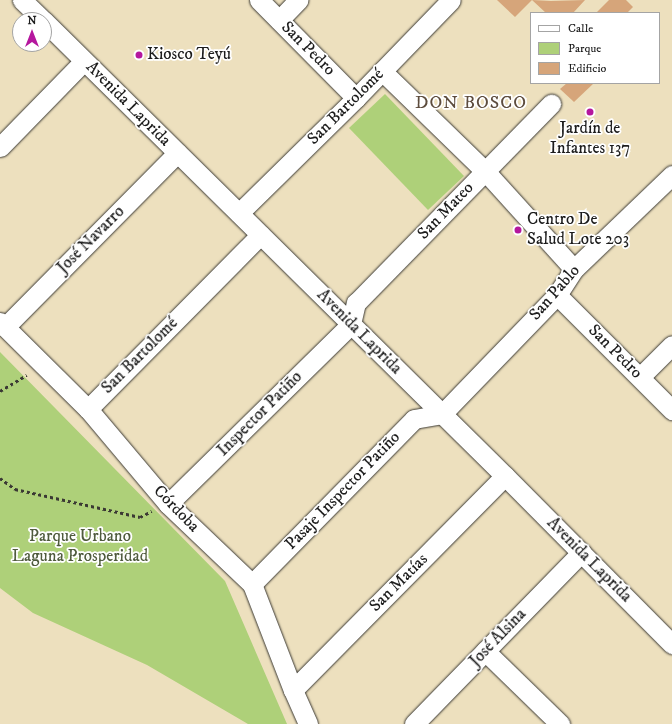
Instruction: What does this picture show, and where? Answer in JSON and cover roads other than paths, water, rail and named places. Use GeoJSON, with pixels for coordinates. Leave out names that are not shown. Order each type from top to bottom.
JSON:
{"type":"FeatureCollection","features":[{"type":"Feature","properties":{"kind":"street","name":"Avenida Laprida"},"geometry":{"type":"LineString","coordinates":[[22,0],[34,12]]}},
{"type":"Feature","properties":{"kind":"street","name":"San Pedro"},"geometry":{"type":"LineString","coordinates":[[259,0],[356,98]]}},
{"type":"Feature","properties":{"kind":"street"},"geometry":{"type":"LineString","coordinates":[[279,20],[298,0]]}},
{"type":"Feature","properties":{"kind":"street","name":"San Bartolomé"},"geometry":{"type":"LineString","coordinates":[[239,213],[356,98],[451,0]]}},
{"type":"Feature","properties":{"kind":"street","name":"Avenida Laprida"},"geometry":{"type":"LineString","coordinates":[[52,30],[582,552],[672,644]]}},
{"type":"Feature","properties":{"kind":"street"},"geometry":{"type":"LineString","coordinates":[[0,147],[84,61]]}},
{"type":"Feature","properties":{"kind":"street"},"geometry":{"type":"LineString","coordinates":[[382,71],[485,171],[574,270]]}},
{"type":"Feature","properties":{"kind":"street","name":"San Mateo"},"geometry":{"type":"LineString","coordinates":[[351,324],[356,302],[551,104]]}},
{"type":"Feature","properties":{"kind":"street","name":"José Navarro"},"geometry":{"type":"LineString","coordinates":[[3,325],[178,153]]}},
{"type":"Feature","properties":{"kind":"street","name":"San Pablo"},"geometry":{"type":"LineString","coordinates":[[442,414],[556,295],[574,270],[672,175]]}},
{"type":"Feature","properties":{"kind":"street","name":"San Bartolomé"},"geometry":{"type":"LineString","coordinates":[[88,409],[260,235]]}},
{"type":"Feature","properties":{"kind":"street","name":"San Pedro"},"geometry":{"type":"LineString","coordinates":[[556,295],[672,410]]}},
{"type":"Feature","properties":{"kind":"street","name":"Inspector Patiño"},"geometry":{"type":"LineString","coordinates":[[163,506],[351,324]]}},
{"type":"Feature","properties":{"kind":"street","name":"Córdoba"},"geometry":{"type":"LineString","coordinates":[[3,325],[88,409],[163,506],[252,584],[293,690],[308,724]]}},
{"type":"Feature","properties":{"kind":"street"},"geometry":{"type":"LineString","coordinates":[[640,377],[672,345]]}},
{"type":"Feature","properties":{"kind":"street","name":"Pasaje Inspector Patiño"},"geometry":{"type":"LineString","coordinates":[[252,584],[414,419],[442,414]]}},
{"type":"Feature","properties":{"kind":"street","name":"San Matías"},"geometry":{"type":"LineString","coordinates":[[293,690],[505,476]]}},
{"type":"Feature","properties":{"kind":"street","name":"José Alsina"},"geometry":{"type":"LineString","coordinates":[[414,724],[582,552]]}},
{"type":"Feature","properties":{"kind":"street"},"geometry":{"type":"LineString","coordinates":[[485,651],[560,724]]}},
{"type":"Feature","properties":{"kind":"place","name":"Kiosco Teyú"},"geometry":{"type":"Point","coordinates":[139,55]}},
{"type":"Feature","properties":{"kind":"place","name":"Jardín de Infantes 137"},"geometry":{"type":"Point","coordinates":[590,112]}},
{"type":"Feature","properties":{"kind":"place","name":"Centro De Salud Lote 203"},"geometry":{"type":"Point","coordinates":[518,230]}},
{"type":"Feature","properties":{"kind":"district","name":"DON BOSCO"},"geometry":{"type":"Point","coordinates":[471,103]}},
{"type":"Feature","properties":{"kind":"park label","name":"Parque Urbano Laguna Prosperidad"},"geometry":{"type":"Point","coordinates":[80,547]}}]}
